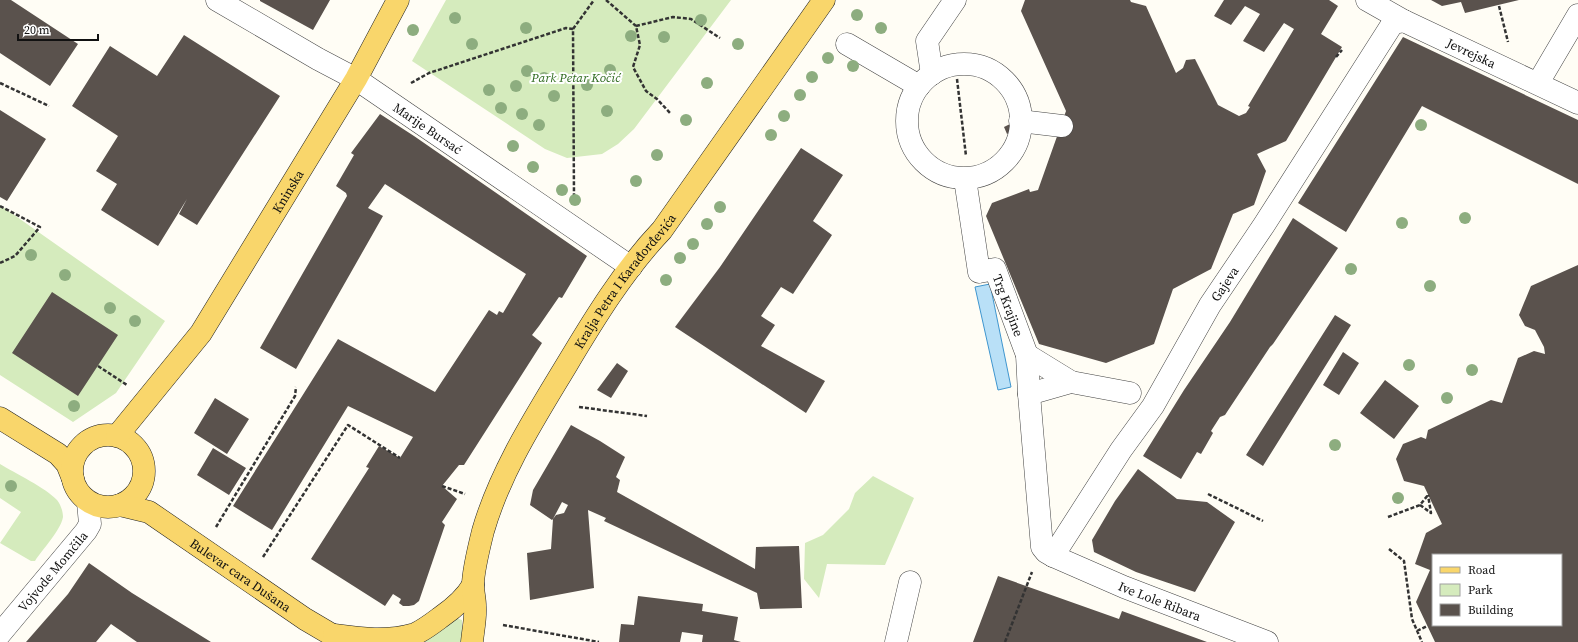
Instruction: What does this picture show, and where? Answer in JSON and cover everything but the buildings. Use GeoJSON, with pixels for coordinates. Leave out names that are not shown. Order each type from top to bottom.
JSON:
{"type":"FeatureCollection","features":[{"type":"Feature","properties":{"kind":"main road","name":"Kninska"},"geometry":{"type":"LineString","coordinates":[[126,441],[167,375],[201,333],[356,79],[398,0]]}},
{"type":"Feature","properties":{"kind":"main road","name":"Kralja Petra I Karađorđevića"},"geometry":{"type":"LineString","coordinates":[[472,642],[475,607],[473,585],[483,532],[493,500],[505,473],[532,422],[608,300],[650,243],[662,230],[824,0]]}},
{"type":"Feature","properties":{"kind":"main road"},"geometry":{"type":"LineString","coordinates":[[0,418],[58,454],[66,464],[72,479],[76,488],[88,502],[104,506],[120,505],[135,494],[140,486],[144,476],[144,466],[141,455],[126,441],[106,434],[87,440],[80,448],[74,458],[72,479]]}},
{"type":"Feature","properties":{"kind":"main road"},"geometry":{"type":"LineString","coordinates":[[58,454],[68,454],[80,448]]}},
{"type":"Feature","properties":{"kind":"main road"},"geometry":{"type":"LineString","coordinates":[[140,486],[149,512]]}},
{"type":"Feature","properties":{"kind":"main road","name":"Bulevar cara Dušana"},"geometry":{"type":"LineString","coordinates":[[120,505],[149,512],[305,619],[339,640]]}},
{"type":"Feature","properties":{"kind":"main road","name":"Kralja Petra I Karađorđevića"},"geometry":{"type":"LineString","coordinates":[[339,640],[394,640],[416,633],[456,606],[473,585]]}},
{"type":"Feature","properties":{"kind":"street","name":"Marije Bursać"},"geometry":{"type":"LineString","coordinates":[[217,0],[244,6],[318,59],[356,79],[631,268]]}},
{"type":"Feature","properties":{"kind":"street"},"geometry":{"type":"LineString","coordinates":[[926,80],[927,40],[955,0]]}},
{"type":"Feature","properties":{"kind":"street","name":"Jevrejska"},"geometry":{"type":"LineString","coordinates":[[1367,0],[1404,21],[1578,103]]}},
{"type":"Feature","properties":{"kind":"street"},"geometry":{"type":"LineString","coordinates":[[1538,83],[1578,15]]}},
{"type":"Feature","properties":{"kind":"street","name":"Gajeva"},"geometry":{"type":"LineString","coordinates":[[1047,552],[1153,406],[1210,305],[1264,225],[1391,26],[1394,23],[1404,21]]}},
{"type":"Feature","properties":{"kind":"street"},"geometry":{"type":"LineString","coordinates":[[847,44],[926,80]]}},
{"type":"Feature","properties":{"kind":"street"},"geometry":{"type":"LineString","coordinates":[[970,64],[988,70],[1004,81],[1015,97],[1020,115],[1020,135],[1012,152],[1000,166],[984,176],[973,179],[965,179],[948,176],[931,167],[919,154],[910,138],[907,121],[910,102],[926,80],[950,65],[970,64]]}},
{"type":"Feature","properties":{"kind":"street"},"geometry":{"type":"LineString","coordinates":[[1020,122],[1062,126]]}},
{"type":"Feature","properties":{"kind":"street","name":"Trg Krajine"},"geometry":{"type":"LineString","coordinates":[[965,179],[979,272],[995,269],[1027,355],[1029,394],[1047,552]]}},
{"type":"Feature","properties":{"kind":"street"},"geometry":{"type":"LineString","coordinates":[[1027,355],[1071,382],[1130,393]]}},
{"type":"Feature","properties":{"kind":"street"},"geometry":{"type":"LineString","coordinates":[[1029,394],[1071,382]]}},
{"type":"Feature","properties":{"kind":"street","name":"Vojvode Momčila"},"geometry":{"type":"LineString","coordinates":[[0,634],[86,531],[90,524],[88,502]]}},
{"type":"Feature","properties":{"kind":"street","name":"Ive Lole Ribara"},"geometry":{"type":"LineString","coordinates":[[1047,552],[1124,587],[1267,642]]}},
{"type":"Feature","properties":{"kind":"street"},"geometry":{"type":"LineString","coordinates":[[896,642],[910,582]]}},
{"type":"Feature","properties":{"kind":"path"},"geometry":{"type":"LineString","coordinates":[[574,196],[573,29],[594,0]]}},
{"type":"Feature","properties":{"kind":"path"},"geometry":{"type":"LineString","coordinates":[[606,0],[636,26],[640,45],[633,67],[646,91],[657,99],[671,114]]}},
{"type":"Feature","properties":{"kind":"path"},"geometry":{"type":"LineString","coordinates":[[1499,6],[1509,45]]}},
{"type":"Feature","properties":{"kind":"path"},"geometry":{"type":"LineString","coordinates":[[636,26],[673,17],[691,19],[720,38]]}},
{"type":"Feature","properties":{"kind":"path"},"geometry":{"type":"LineString","coordinates":[[411,83],[429,73],[566,28],[573,29]]}},
{"type":"Feature","properties":{"kind":"path"},"geometry":{"type":"LineString","coordinates":[[1336,57],[1342,50]]}},
{"type":"Feature","properties":{"kind":"path"},"geometry":{"type":"LineString","coordinates":[[957,80],[964,141]]}},
{"type":"Feature","properties":{"kind":"path"},"geometry":{"type":"LineString","coordinates":[[0,83],[49,106]]}},
{"type":"Feature","properties":{"kind":"path"},"geometry":{"type":"LineString","coordinates":[[0,206],[40,227],[15,256],[0,263]]}},
{"type":"Feature","properties":{"kind":"path"},"geometry":{"type":"LineString","coordinates":[[98,366],[127,385]]}},
{"type":"Feature","properties":{"kind":"path"},"geometry":{"type":"LineString","coordinates":[[216,527],[295,396],[296,387]]}},
{"type":"Feature","properties":{"kind":"path"},"geometry":{"type":"LineString","coordinates":[[579,407],[647,416]]}},
{"type":"Feature","properties":{"kind":"path"},"geometry":{"type":"LineString","coordinates":[[263,557],[348,425],[400,458]]}},
{"type":"Feature","properties":{"kind":"path"},"geometry":{"type":"LineString","coordinates":[[442,486],[465,494]]}},
{"type":"Feature","properties":{"kind":"path"},"geometry":{"type":"LineString","coordinates":[[1208,494],[1263,521]]}},
{"type":"Feature","properties":{"kind":"path"},"geometry":{"type":"LineString","coordinates":[[1388,517],[1420,505],[1428,495],[1431,513],[1420,505]]}},
{"type":"Feature","properties":{"kind":"path"},"geometry":{"type":"LineString","coordinates":[[1389,549],[1404,561],[1412,619],[1422,642]]}},
{"type":"Feature","properties":{"kind":"path"},"geometry":{"type":"LineString","coordinates":[[1005,642],[1047,552]]}},
{"type":"Feature","properties":{"kind":"path"},"geometry":{"type":"LineString","coordinates":[[503,625],[599,642]]}},
{"type":"Feature","properties":{"kind":"path"},"geometry":{"type":"LineString","coordinates":[[1417,631],[1427,626]]}},
{"type":"Feature","properties":{"kind":"green space","name":"Park Petar Kočić"},"geometry":{"type":"Polygon","coordinates":[[[446,0],[731,0],[634,129],[618,144],[602,154],[567,158],[545,149],[412,61],[446,0]]]}},
{"type":"Feature","properties":{"kind":"green space"},"geometry":{"type":"Polygon","coordinates":[[[0,205],[165,321],[116,393],[73,422],[0,375],[0,205]]]}},
{"type":"Feature","properties":{"kind":"green space"},"geometry":{"type":"Polygon","coordinates":[[[0,464],[52,495],[62,508],[63,517],[59,528],[35,561],[31,561],[0,543],[21,512],[0,498],[0,464]]]}},
{"type":"Feature","properties":{"kind":"green space"},"geometry":{"type":"Polygon","coordinates":[[[873,476],[914,498],[885,565],[827,564],[819,598],[804,579],[805,543],[823,535],[849,509],[855,493],[873,476]]]}},
{"type":"Feature","properties":{"kind":"green space"},"geometry":{"type":"Polygon","coordinates":[[[456,618],[462,620],[462,642],[425,642],[456,618]]]}},
{"type":"Feature","properties":{"kind":"water"},"geometry":{"type":"Polygon","coordinates":[[[990,284],[1011,387],[998,390],[975,287],[990,284]]]}}]}
